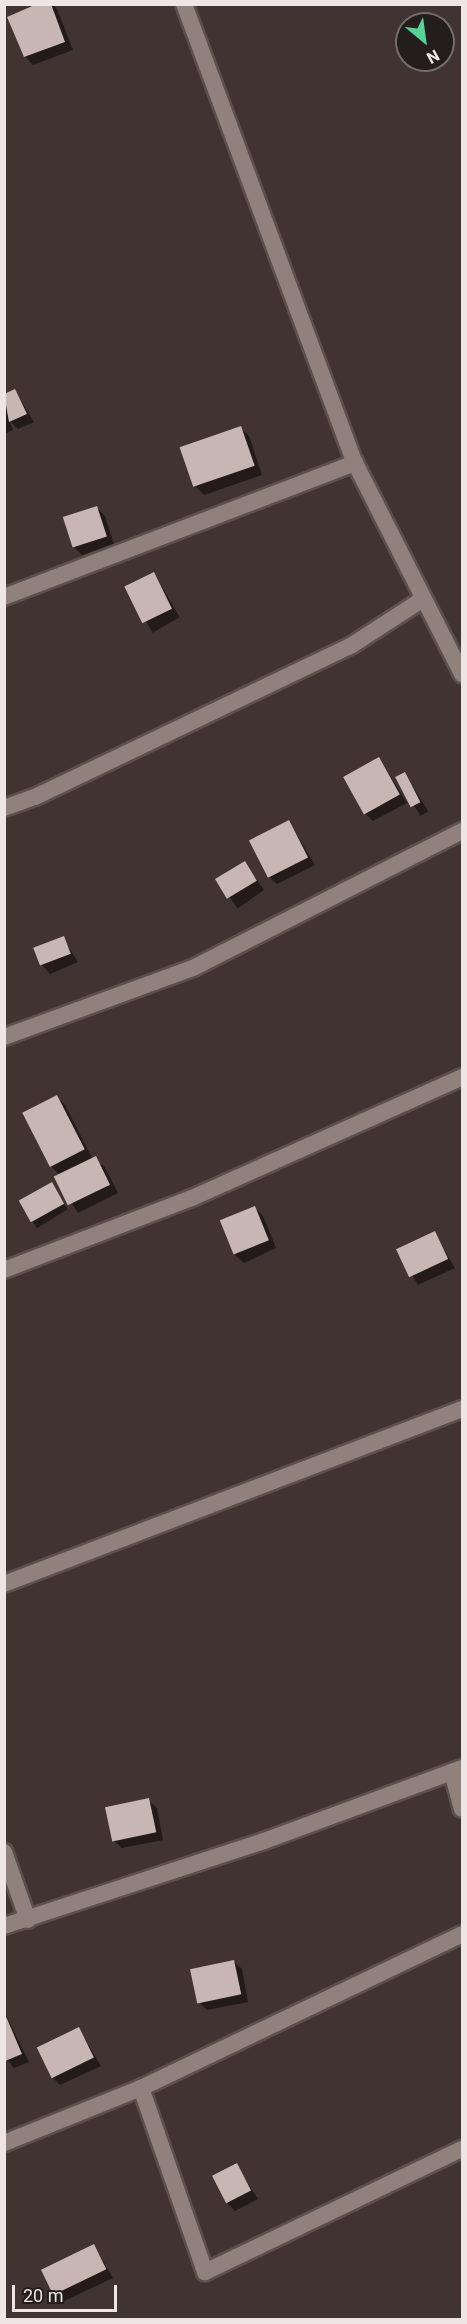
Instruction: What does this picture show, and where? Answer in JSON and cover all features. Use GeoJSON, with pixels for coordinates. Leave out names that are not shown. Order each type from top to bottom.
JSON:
{"type":"FeatureCollection","features":[{"type":"Feature","properties":{"kind":"street"},"geometry":{"type":"LineString","coordinates":[[184,4],[355,463],[462,674]]}},
{"type":"Feature","properties":{"kind":"street"},"geometry":{"type":"LineString","coordinates":[[4,597],[355,463]]}},
{"type":"Feature","properties":{"kind":"street"},"geometry":{"type":"LineString","coordinates":[[4,808],[46,792],[352,645],[423,599]]}},
{"type":"Feature","properties":{"kind":"street"},"geometry":{"type":"LineString","coordinates":[[4,1037],[193,968],[462,831]]}},
{"type":"Feature","properties":{"kind":"street"},"geometry":{"type":"LineString","coordinates":[[4,1270],[192,1198],[462,1077]]}},
{"type":"Feature","properties":{"kind":"street"},"geometry":{"type":"LineString","coordinates":[[4,1584],[462,1409]]}},
{"type":"Feature","properties":{"kind":"street"},"geometry":{"type":"LineString","coordinates":[[4,1926],[264,1841],[457,1770],[462,1809]]}},
{"type":"Feature","properties":{"kind":"street"},"geometry":{"type":"LineString","coordinates":[[4,1852],[28,1920]]}},
{"type":"Feature","properties":{"kind":"street"},"geometry":{"type":"LineString","coordinates":[[4,2143],[141,2088],[462,1934]]}},
{"type":"Feature","properties":{"kind":"street"},"geometry":{"type":"LineString","coordinates":[[141,2088],[205,2272],[462,2149]]}},
{"type":"Feature","properties":{"kind":"building"},"geometry":{"type":"Polygon","coordinates":[[[37,4],[51,4],[65,42],[24,57],[7,17],[37,4]]]}},
{"type":"Feature","properties":{"kind":"building"},"geometry":{"type":"Polygon","coordinates":[[[15,389],[27,414],[9,422],[4,394],[15,389]]]}},
{"type":"Feature","properties":{"kind":"building"},"geometry":{"type":"Polygon","coordinates":[[[241,426],[255,466],[193,487],[180,447],[241,426]]]}},
{"type":"Feature","properties":{"kind":"building"},"geometry":{"type":"Polygon","coordinates":[[[97,506],[107,536],[73,548],[63,517],[97,506]]]}},
{"type":"Feature","properties":{"kind":"building"},"geometry":{"type":"Polygon","coordinates":[[[154,572],[172,609],[142,623],[124,586],[154,572]]]}},
{"type":"Feature","properties":{"kind":"building"},"geometry":{"type":"Polygon","coordinates":[[[379,757],[400,795],[364,814],[343,777],[379,757]]]}},
{"type":"Feature","properties":{"kind":"building"},"geometry":{"type":"Polygon","coordinates":[[[405,772],[420,802],[411,807],[395,777],[405,772]]]}},
{"type":"Feature","properties":{"kind":"building"},"geometry":{"type":"Polygon","coordinates":[[[289,820],[308,857],[268,878],[249,840],[289,820]]]}},
{"type":"Feature","properties":{"kind":"building"},"geometry":{"type":"Polygon","coordinates":[[[245,861],[257,881],[227,899],[215,879],[245,861]]]}},
{"type":"Feature","properties":{"kind":"building"},"geometry":{"type":"Polygon","coordinates":[[[64,936],[71,954],[40,966],[33,948],[64,936]]]}},
{"type":"Feature","properties":{"kind":"building"},"geometry":{"type":"Polygon","coordinates":[[[57,1095],[85,1149],[50,1167],[22,1113],[57,1095]]]}},
{"type":"Feature","properties":{"kind":"building"},"geometry":{"type":"Polygon","coordinates":[[[96,1156],[110,1185],[68,1205],[54,1177],[96,1156]]]}},
{"type":"Feature","properties":{"kind":"building"},"geometry":{"type":"Polygon","coordinates":[[[52,1182],[64,1204],[31,1222],[19,1200],[52,1182]]]}},
{"type":"Feature","properties":{"kind":"building"},"geometry":{"type":"Polygon","coordinates":[[[255,1206],[269,1240],[234,1255],[220,1220],[255,1206]]]}},
{"type":"Feature","properties":{"kind":"building"},"geometry":{"type":"Polygon","coordinates":[[[435,1231],[448,1259],[409,1277],[396,1249],[435,1231]]]}},
{"type":"Feature","properties":{"kind":"building"},"geometry":{"type":"Polygon","coordinates":[[[149,1798],[156,1832],[112,1842],[105,1807],[149,1798]]]}},
{"type":"Feature","properties":{"kind":"building"},"geometry":{"type":"Polygon","coordinates":[[[234,1960],[241,1994],[197,2004],[190,1969],[234,1960]]]}},
{"type":"Feature","properties":{"kind":"building"},"geometry":{"type":"Polygon","coordinates":[[[5,2014],[22,2054],[5,2061],[5,2014]]]}},
{"type":"Feature","properties":{"kind":"building"},"geometry":{"type":"Polygon","coordinates":[[[79,2027],[94,2058],[52,2078],[37,2048],[79,2027]]]}},
{"type":"Feature","properties":{"kind":"building"},"geometry":{"type":"Polygon","coordinates":[[[237,2163],[251,2191],[226,2203],[212,2176],[237,2163]]]}},
{"type":"Feature","properties":{"kind":"building"},"geometry":{"type":"Polygon","coordinates":[[[94,2244],[106,2269],[53,2295],[41,2270],[94,2244]]]}}]}
